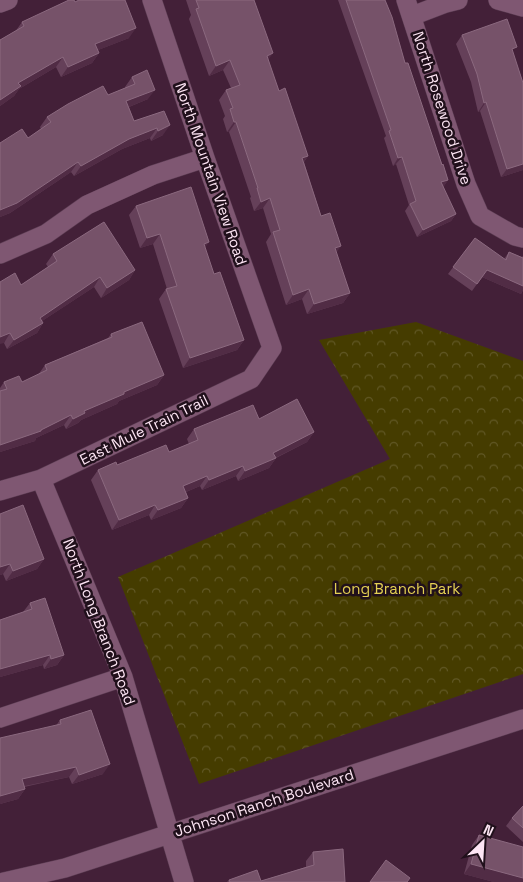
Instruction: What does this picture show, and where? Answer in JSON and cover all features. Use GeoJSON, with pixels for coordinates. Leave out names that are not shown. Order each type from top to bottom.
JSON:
{"type":"FeatureCollection","features":[{"type":"Feature","properties":{"kind":"street"},"geometry":{"type":"LineString","coordinates":[[0,3],[8,0]]}},
{"type":"Feature","properties":{"kind":"street","name":"North Mountain View Road"},"geometry":{"type":"LineString","coordinates":[[152,0],[272,348]]}},
{"type":"Feature","properties":{"kind":"street"},"geometry":{"type":"LineString","coordinates":[[409,8],[458,0]]}},
{"type":"Feature","properties":{"kind":"street"},"geometry":{"type":"LineString","coordinates":[[498,0],[523,8]]}},
{"type":"Feature","properties":{"kind":"street","name":"North Rosewood Drive"},"geometry":{"type":"LineString","coordinates":[[409,8],[466,184],[480,216],[515,236],[523,238]]}},
{"type":"Feature","properties":{"kind":"street"},"geometry":{"type":"LineString","coordinates":[[0,254],[46,234],[87,205],[153,175],[205,158]]}},
{"type":"Feature","properties":{"kind":"street","name":"East Mule Train Trail"},"geometry":{"type":"LineString","coordinates":[[0,491],[41,479],[251,379],[272,348]]}},
{"type":"Feature","properties":{"kind":"street","name":"North Long Branch Road"},"geometry":{"type":"LineString","coordinates":[[41,479],[123,677],[184,882]]}},
{"type":"Feature","properties":{"kind":"street"},"geometry":{"type":"LineString","coordinates":[[0,718],[123,677]]}},
{"type":"Feature","properties":{"kind":"street","name":"Johnson Ranch Boulevard"},"geometry":{"type":"LineString","coordinates":[[4,882],[65,868],[523,719]]}},
{"type":"Feature","properties":{"kind":"green space","name":"Long Branch Park"},"geometry":{"type":"Polygon","coordinates":[[[416,322],[523,361],[523,674],[199,784],[118,577],[390,459],[319,340],[416,322]]]}},
{"type":"Feature","properties":{"kind":"building"},"geometry":{"type":"Polygon","coordinates":[[[69,0],[74,0],[75,2],[79,0],[125,0],[136,28],[95,44],[99,53],[68,67],[63,57],[18,83],[21,86],[0,100],[0,40],[24,26],[22,22],[69,0]]]}},
{"type":"Feature","properties":{"kind":"building"},"geometry":{"type":"Polygon","coordinates":[[[196,0],[254,0],[273,53],[267,56],[279,91],[285,88],[308,156],[302,158],[321,216],[330,213],[341,246],[335,248],[350,293],[314,304],[309,289],[293,295],[273,232],[280,230],[270,198],[261,202],[236,122],[234,122],[230,109],[233,108],[226,90],[240,85],[230,60],[216,66],[196,9],[199,8],[196,0]]]}},
{"type":"Feature","properties":{"kind":"building"},"geometry":{"type":"Polygon","coordinates":[[[346,0],[385,0],[392,17],[405,63],[408,63],[443,164],[448,180],[441,182],[456,214],[423,230],[410,204],[416,201],[402,157],[398,158],[389,131],[391,130],[346,0]]]}},
{"type":"Feature","properties":{"kind":"building"},"geometry":{"type":"Polygon","coordinates":[[[507,19],[517,47],[512,49],[523,83],[523,164],[507,169],[486,102],[484,103],[477,74],[462,35],[507,19]]]}},
{"type":"Feature","properties":{"kind":"building"},"geometry":{"type":"Polygon","coordinates":[[[147,70],[155,90],[126,101],[134,121],[164,111],[170,125],[158,131],[157,128],[129,139],[81,166],[78,162],[17,203],[0,210],[0,143],[22,129],[28,138],[51,122],[47,117],[68,104],[103,86],[108,95],[135,84],[132,77],[147,70]]]}},
{"type":"Feature","properties":{"kind":"building"},"geometry":{"type":"Polygon","coordinates":[[[191,187],[209,242],[204,244],[214,274],[220,272],[244,340],[190,358],[166,289],[177,286],[160,234],[147,238],[136,206],[191,187]]]}},
{"type":"Feature","properties":{"kind":"building"},"geometry":{"type":"Polygon","coordinates":[[[104,222],[135,270],[107,288],[100,277],[40,318],[43,323],[14,340],[10,333],[0,337],[0,282],[15,273],[21,285],[57,261],[53,254],[104,222]]]}},
{"type":"Feature","properties":{"kind":"building"},"geometry":{"type":"Polygon","coordinates":[[[475,238],[506,260],[509,252],[523,258],[523,286],[487,270],[477,284],[453,267],[475,238]]]}},
{"type":"Feature","properties":{"kind":"building"},"geometry":{"type":"Polygon","coordinates":[[[142,322],[164,375],[84,411],[85,413],[73,419],[71,415],[41,431],[0,445],[0,391],[7,389],[4,382],[19,376],[22,382],[47,370],[45,365],[112,337],[111,334],[142,322]]]}},
{"type":"Feature","properties":{"kind":"building"},"geometry":{"type":"Polygon","coordinates":[[[297,399],[314,432],[273,453],[276,458],[245,471],[243,466],[209,480],[207,476],[183,486],[188,498],[158,510],[155,505],[119,520],[98,470],[116,462],[117,465],[166,445],[169,452],[198,440],[194,429],[253,405],[259,419],[297,399]]]}},
{"type":"Feature","properties":{"kind":"building"},"geometry":{"type":"Polygon","coordinates":[[[23,505],[44,559],[13,571],[10,564],[0,567],[0,514],[23,505]]]}},
{"type":"Feature","properties":{"kind":"building"},"geometry":{"type":"Polygon","coordinates":[[[45,598],[64,655],[51,659],[50,655],[0,669],[0,620],[32,609],[30,603],[45,598]]]}},
{"type":"Feature","properties":{"kind":"building"},"geometry":{"type":"Polygon","coordinates":[[[91,710],[110,764],[79,775],[76,767],[22,779],[25,789],[0,796],[0,738],[61,724],[60,720],[91,710]]]}},
{"type":"Feature","properties":{"kind":"building"},"geometry":{"type":"Polygon","coordinates":[[[523,806],[523,828],[512,818],[523,806]]]}},
{"type":"Feature","properties":{"kind":"building"},"geometry":{"type":"Polygon","coordinates":[[[479,835],[523,847],[523,878],[471,864],[479,835]]]}},
{"type":"Feature","properties":{"kind":"building"},"geometry":{"type":"Polygon","coordinates":[[[343,849],[345,882],[230,882],[229,880],[257,870],[261,881],[314,865],[313,852],[343,849]]]}},
{"type":"Feature","properties":{"kind":"building"},"geometry":{"type":"Polygon","coordinates":[[[386,860],[410,878],[407,882],[370,882],[386,860]]]}}]}
